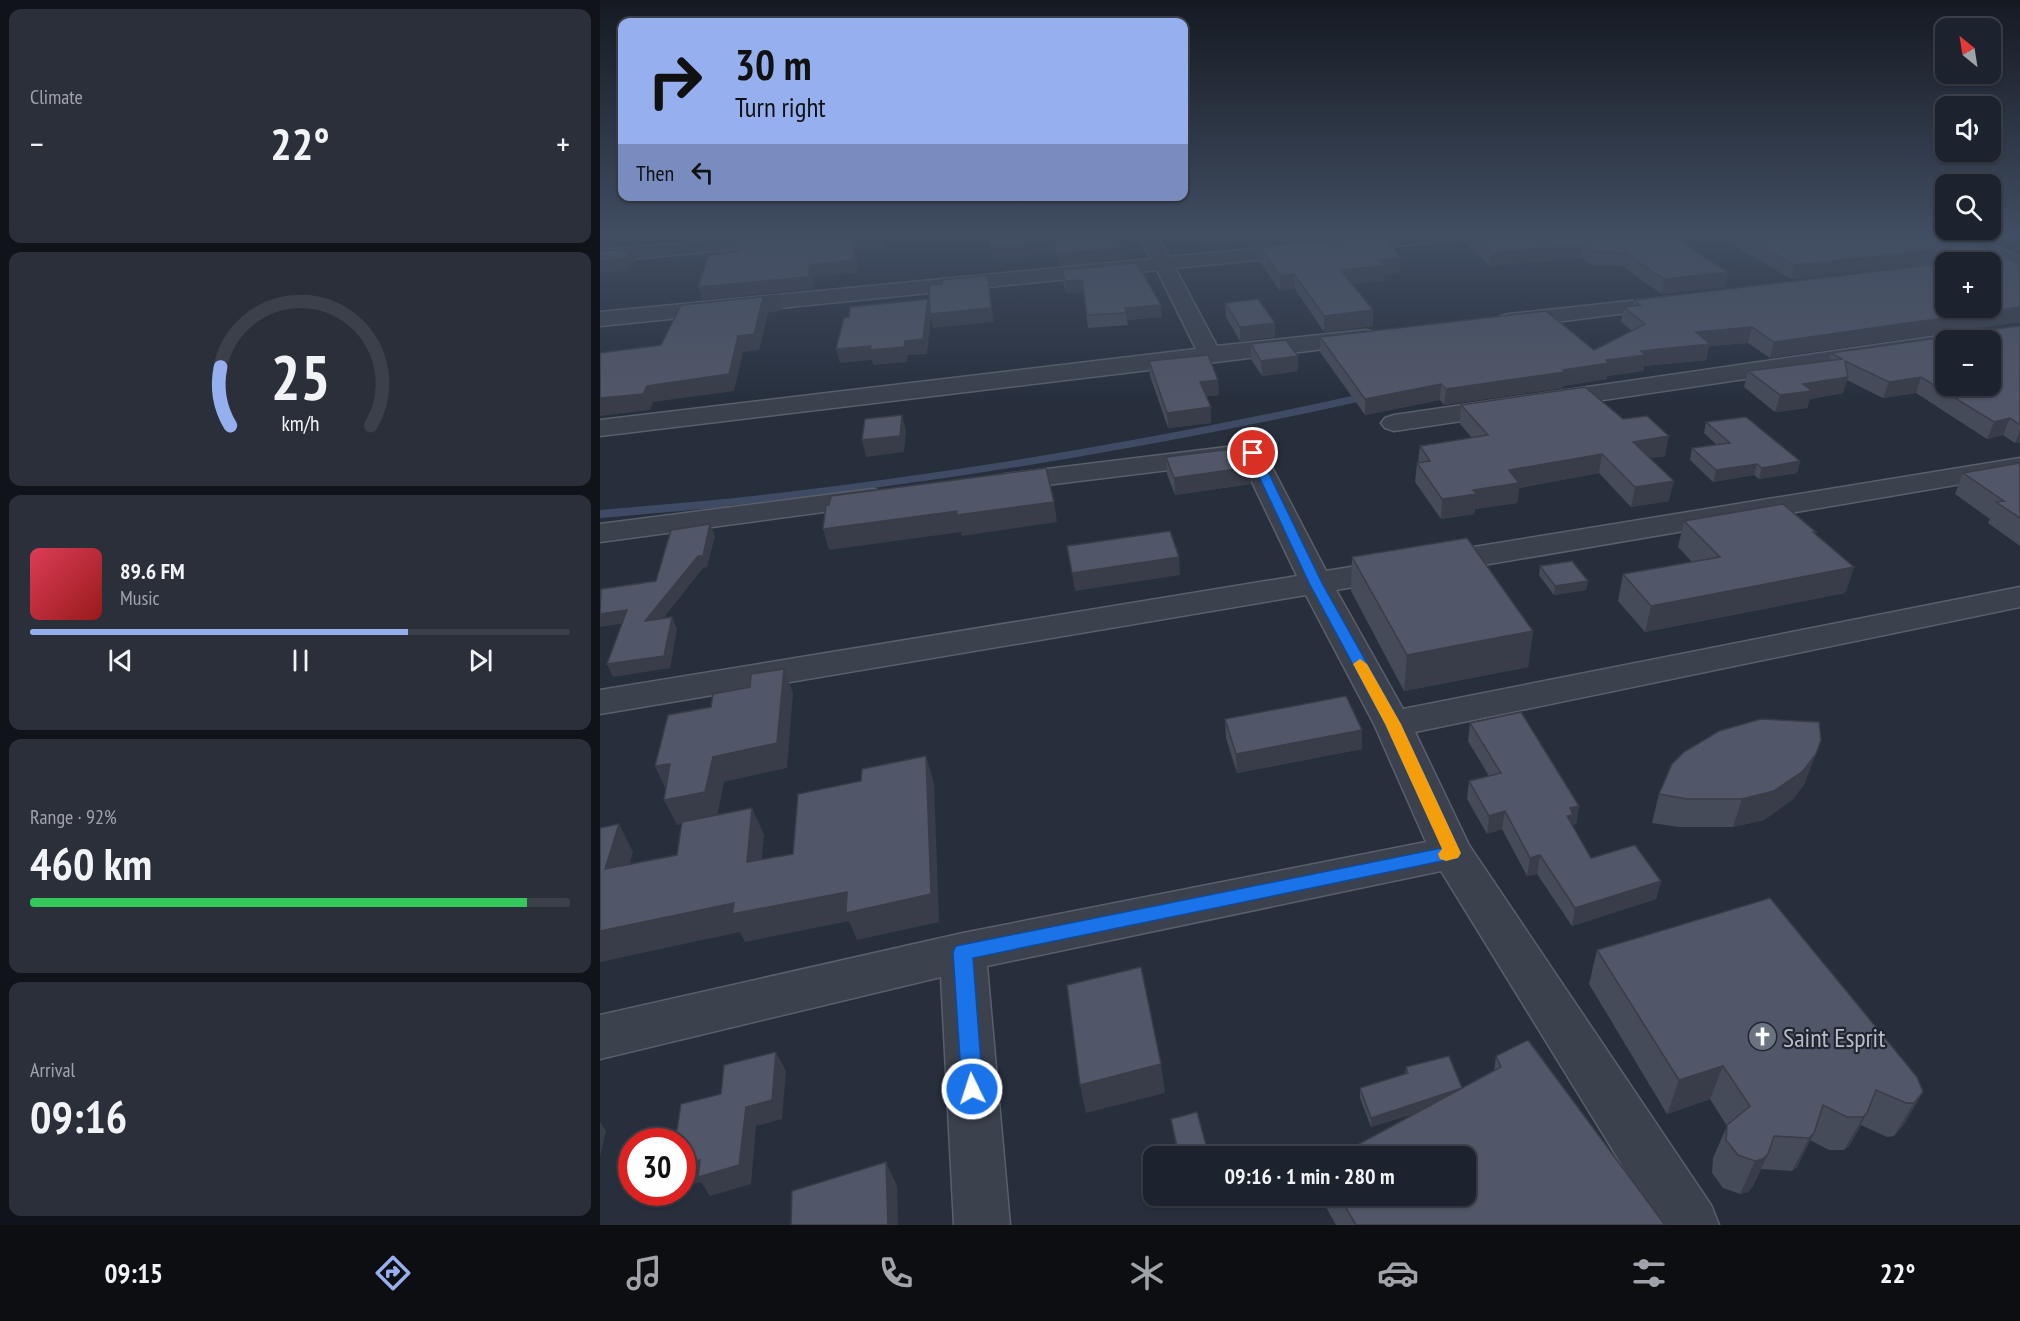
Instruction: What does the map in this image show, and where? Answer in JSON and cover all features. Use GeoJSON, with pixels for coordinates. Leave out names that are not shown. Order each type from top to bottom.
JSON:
{"type":"FeatureCollection","features":[{"type":"Feature","properties":{"kind":"street"},"geometry":{"type":"LineString","coordinates":[[600,319],[895,289]]}},
{"type":"Feature","properties":{"kind":"street"},"geometry":{"type":"LineString","coordinates":[[1177,289],[1210,354]]}},
{"type":"Feature","properties":{"kind":"street"},"geometry":{"type":"LineString","coordinates":[[1493,323],[1683,301]]}},
{"type":"Feature","properties":{"kind":"street"},"geometry":{"type":"LineString","coordinates":[[600,428],[1210,354],[1387,335]]}},
{"type":"Feature","properties":{"kind":"street"},"geometry":{"type":"LineString","coordinates":[[1394,423],[1935,344]]}},
{"type":"Feature","properties":{"kind":"street"},"geometry":{"type":"LineString","coordinates":[[977,485],[1251,452],[1316,583],[1393,724],[1452,853],[1691,1225]]}},
{"type":"Feature","properties":{"kind":"street"},"geometry":{"type":"LineString","coordinates":[[600,702],[2020,466]]}},
{"type":"Feature","properties":{"kind":"street"},"geometry":{"type":"LineString","coordinates":[[600,533],[895,496]]}},
{"type":"Feature","properties":{"kind":"street"},"geometry":{"type":"LineString","coordinates":[[1393,724],[2020,597]]}},
{"type":"Feature","properties":{"kind":"street"},"geometry":{"type":"LineString","coordinates":[[600,1037],[963,952],[1452,853]]}},
{"type":"Feature","properties":{"kind":"street"},"geometry":{"type":"LineString","coordinates":[[963,952],[982,1225]]}},
{"type":"Feature","properties":{"kind":"building"},"geometry":{"type":"Polygon","coordinates":[[[929,289],[989,289],[991,308],[930,314],[929,289]]]}},
{"type":"Feature","properties":{"kind":"building"},"geometry":{"type":"Polygon","coordinates":[[[1083,289],[1152,289],[1161,305],[1125,308],[1126,313],[1087,315],[1083,289]]]}},
{"type":"Feature","properties":{"kind":"building"},"geometry":{"type":"Polygon","coordinates":[[[1305,289],[1356,289],[1373,310],[1324,316],[1305,289]]]}},
{"type":"Feature","properties":{"kind":"building"},"geometry":{"type":"Polygon","coordinates":[[[1725,289],[1935,289],[1935,318],[1943,318],[1774,342],[1752,327],[1696,332],[1710,344],[1641,351],[1646,355],[1606,360],[1609,363],[1563,370],[1565,372],[1446,389],[1441,384],[1365,399],[1320,337],[1546,311],[1594,350],[1645,324],[1624,307],[1640,305],[1634,300],[1725,289]]]}},
{"type":"Feature","properties":{"kind":"building"},"geometry":{"type":"Polygon","coordinates":[[[2001,289],[2020,289],[2020,307],[2001,310],[2001,289]]]}},
{"type":"Feature","properties":{"kind":"building"},"geometry":{"type":"Polygon","coordinates":[[[779,295],[763,298],[754,334],[738,336],[729,374],[647,386],[643,394],[600,398],[600,353],[661,345],[681,305],[779,295]]]}},
{"type":"Feature","properties":{"kind":"building"},"geometry":{"type":"Polygon","coordinates":[[[928,299],[923,339],[905,341],[904,347],[870,350],[871,346],[836,349],[844,318],[849,317],[850,307],[928,299]]]}},
{"type":"Feature","properties":{"kind":"building"},"geometry":{"type":"Polygon","coordinates":[[[1258,299],[1275,323],[1240,327],[1225,303],[1258,299]]]}},
{"type":"Feature","properties":{"kind":"building"},"geometry":{"type":"Polygon","coordinates":[[[2020,326],[2020,425],[2010,418],[1994,422],[1952,396],[2001,396],[2001,330],[1953,330],[1954,327],[1996,329],[2020,326]]]}},
{"type":"Feature","properties":{"kind":"building"},"geometry":{"type":"Polygon","coordinates":[[[1935,338],[1935,386],[1921,377],[1889,382],[1845,361],[1848,377],[1803,384],[1812,391],[1780,395],[1748,371],[1842,359],[1831,353],[1935,338]]]}},
{"type":"Feature","properties":{"kind":"building"},"geometry":{"type":"Polygon","coordinates":[[[1286,340],[1298,356],[1261,361],[1251,344],[1286,340]]]}},
{"type":"Feature","properties":{"kind":"building"},"geometry":{"type":"Polygon","coordinates":[[[1208,355],[1218,380],[1200,382],[1211,407],[1167,413],[1149,361],[1208,355]]]}},
{"type":"Feature","properties":{"kind":"building"},"geometry":{"type":"Polygon","coordinates":[[[1585,387],[1623,419],[1647,416],[1669,436],[1633,442],[1674,481],[1635,487],[1602,454],[1509,470],[1519,483],[1473,490],[1477,494],[1442,499],[1417,463],[1430,461],[1420,446],[1488,435],[1461,405],[1585,387]]]}},
{"type":"Feature","properties":{"kind":"building"},"geometry":{"type":"Polygon","coordinates":[[[902,415],[900,436],[862,440],[865,419],[902,415]]]}},
{"type":"Feature","properties":{"kind":"building"},"geometry":{"type":"Polygon","coordinates":[[[1746,417],[1800,461],[1762,468],[1757,464],[1716,470],[1692,448],[1730,443],[1706,422],[1746,417]]]}},
{"type":"Feature","properties":{"kind":"building"},"geometry":{"type":"Polygon","coordinates":[[[1240,448],[1250,467],[1174,478],[1166,457],[1240,448]]]}},
{"type":"Feature","properties":{"kind":"building"},"geometry":{"type":"Polygon","coordinates":[[[2020,463],[2020,518],[1996,502],[2004,501],[1963,473],[2020,463]]]}},
{"type":"Feature","properties":{"kind":"building"},"geometry":{"type":"Polygon","coordinates":[[[1046,468],[1054,502],[957,515],[957,511],[823,529],[826,505],[829,505],[831,496],[1046,468]]]}},
{"type":"Feature","properties":{"kind":"building"},"geometry":{"type":"Polygon","coordinates":[[[1783,504],[1854,567],[1651,606],[1623,574],[1720,557],[1684,521],[1783,504]]]}},
{"type":"Feature","properties":{"kind":"building"},"geometry":{"type":"Polygon","coordinates":[[[710,524],[703,556],[698,556],[645,621],[672,617],[664,656],[607,664],[627,610],[600,614],[601,589],[656,581],[671,530],[710,524]]]}},
{"type":"Feature","properties":{"kind":"building"},"geometry":{"type":"Polygon","coordinates":[[[1170,531],[1179,557],[1072,573],[1067,546],[1170,531]]]}},
{"type":"Feature","properties":{"kind":"building"},"geometry":{"type":"Polygon","coordinates":[[[1467,538],[1533,631],[1407,655],[1352,557],[1467,538]]]}},
{"type":"Feature","properties":{"kind":"building"},"geometry":{"type":"Polygon","coordinates":[[[1572,561],[1588,581],[1555,586],[1540,566],[1572,561]]]}},
{"type":"Feature","properties":{"kind":"building"},"geometry":{"type":"Polygon","coordinates":[[[784,669],[777,743],[713,757],[705,792],[664,800],[670,764],[655,766],[668,715],[711,707],[713,694],[750,687],[751,674],[784,669]]]}},
{"type":"Feature","properties":{"kind":"building"},"geometry":{"type":"Polygon","coordinates":[[[1346,696],[1362,730],[1236,754],[1225,719],[1346,696]]]}},
{"type":"Feature","properties":{"kind":"building"},"geometry":{"type":"Polygon","coordinates":[[[1521,712],[1579,806],[1570,808],[1573,815],[1567,816],[1591,858],[1635,845],[1661,881],[1575,908],[1540,855],[1530,858],[1505,811],[1489,816],[1469,781],[1501,773],[1470,723],[1521,712]]]}},
{"type":"Feature","properties":{"kind":"building"},"geometry":{"type":"Polygon","coordinates":[[[1761,719],[1819,722],[1821,740],[1816,754],[1803,771],[1774,791],[1742,799],[1687,799],[1659,794],[1672,764],[1684,752],[1719,731],[1761,719]]]}},
{"type":"Feature","properties":{"kind":"building"},"geometry":{"type":"Polygon","coordinates":[[[926,756],[931,894],[846,913],[847,892],[732,914],[734,903],[600,931],[600,828],[619,824],[605,869],[677,855],[682,822],[752,808],[747,862],[793,854],[798,794],[861,781],[862,769],[926,756]]]}},
{"type":"Feature","properties":{"kind":"building"},"geometry":{"type":"Polygon","coordinates":[[[1770,898],[1917,1077],[1923,1092],[1914,1103],[1906,1103],[1876,1090],[1867,1113],[1863,1117],[1847,1117],[1823,1105],[1814,1133],[1809,1138],[1774,1136],[1768,1154],[1763,1159],[1755,1161],[1738,1155],[1726,1140],[1727,1125],[1750,1106],[1723,1066],[1679,1080],[1597,950],[1770,898]]]}},
{"type":"Feature","properties":{"kind":"building"},"geometry":{"type":"Polygon","coordinates":[[[1141,967],[1161,1064],[1080,1085],[1067,985],[1141,967]]]}},
{"type":"Feature","properties":{"kind":"building"},"geometry":{"type":"Polygon","coordinates":[[[1528,1040],[1665,1225],[1356,1225],[1345,1206],[1476,1206],[1476,1146],[1355,1146],[1501,1067],[1496,1056],[1528,1040]]]}},
{"type":"Feature","properties":{"kind":"building"},"geometry":{"type":"Polygon","coordinates":[[[776,1052],[772,1100],[746,1107],[739,1165],[698,1177],[700,1160],[696,1161],[696,1128],[677,1128],[681,1104],[721,1094],[724,1065],[776,1052]]]}},
{"type":"Feature","properties":{"kind":"building"},"geometry":{"type":"Polygon","coordinates":[[[1449,1056],[1462,1088],[1371,1118],[1360,1088],[1408,1073],[1406,1067],[1449,1056]]]}},
{"type":"Feature","properties":{"kind":"building"},"geometry":{"type":"Polygon","coordinates":[[[1197,1112],[1206,1146],[1177,1146],[1171,1119],[1197,1112]]]}},
{"type":"Feature","properties":{"kind":"building"},"geometry":{"type":"Polygon","coordinates":[[[886,1162],[888,1225],[791,1225],[792,1191],[886,1162]]]}},
{"type":"Feature","properties":{"kind":"waterway"},"geometry":{"type":"LineString","coordinates":[[711,504],[793,495],[1039,460],[1202,431],[1364,397]]}},
{"type":"Feature","properties":{"kind":"waterway"},"geometry":{"type":"LineString","coordinates":[[600,514],[726,503]]}},
{"type":"Feature","properties":{"kind":"slow traffic"},"geometry":{"type":"LineString","coordinates":[[1360,664],[1393,724],[1452,853],[1446,854]]}},
{"type":"Feature","properties":{"kind":"place","name":"Saint Esprit"},"geometry":{"type":"Point","coordinates":[1762,1037]}},
{"type":"Feature","properties":{"kind":"route"},"geometry":{"type":"LineString","coordinates":[[972,1089],[963,952],[1452,853],[1393,724],[1316,583],[1253,453]]}}]}
